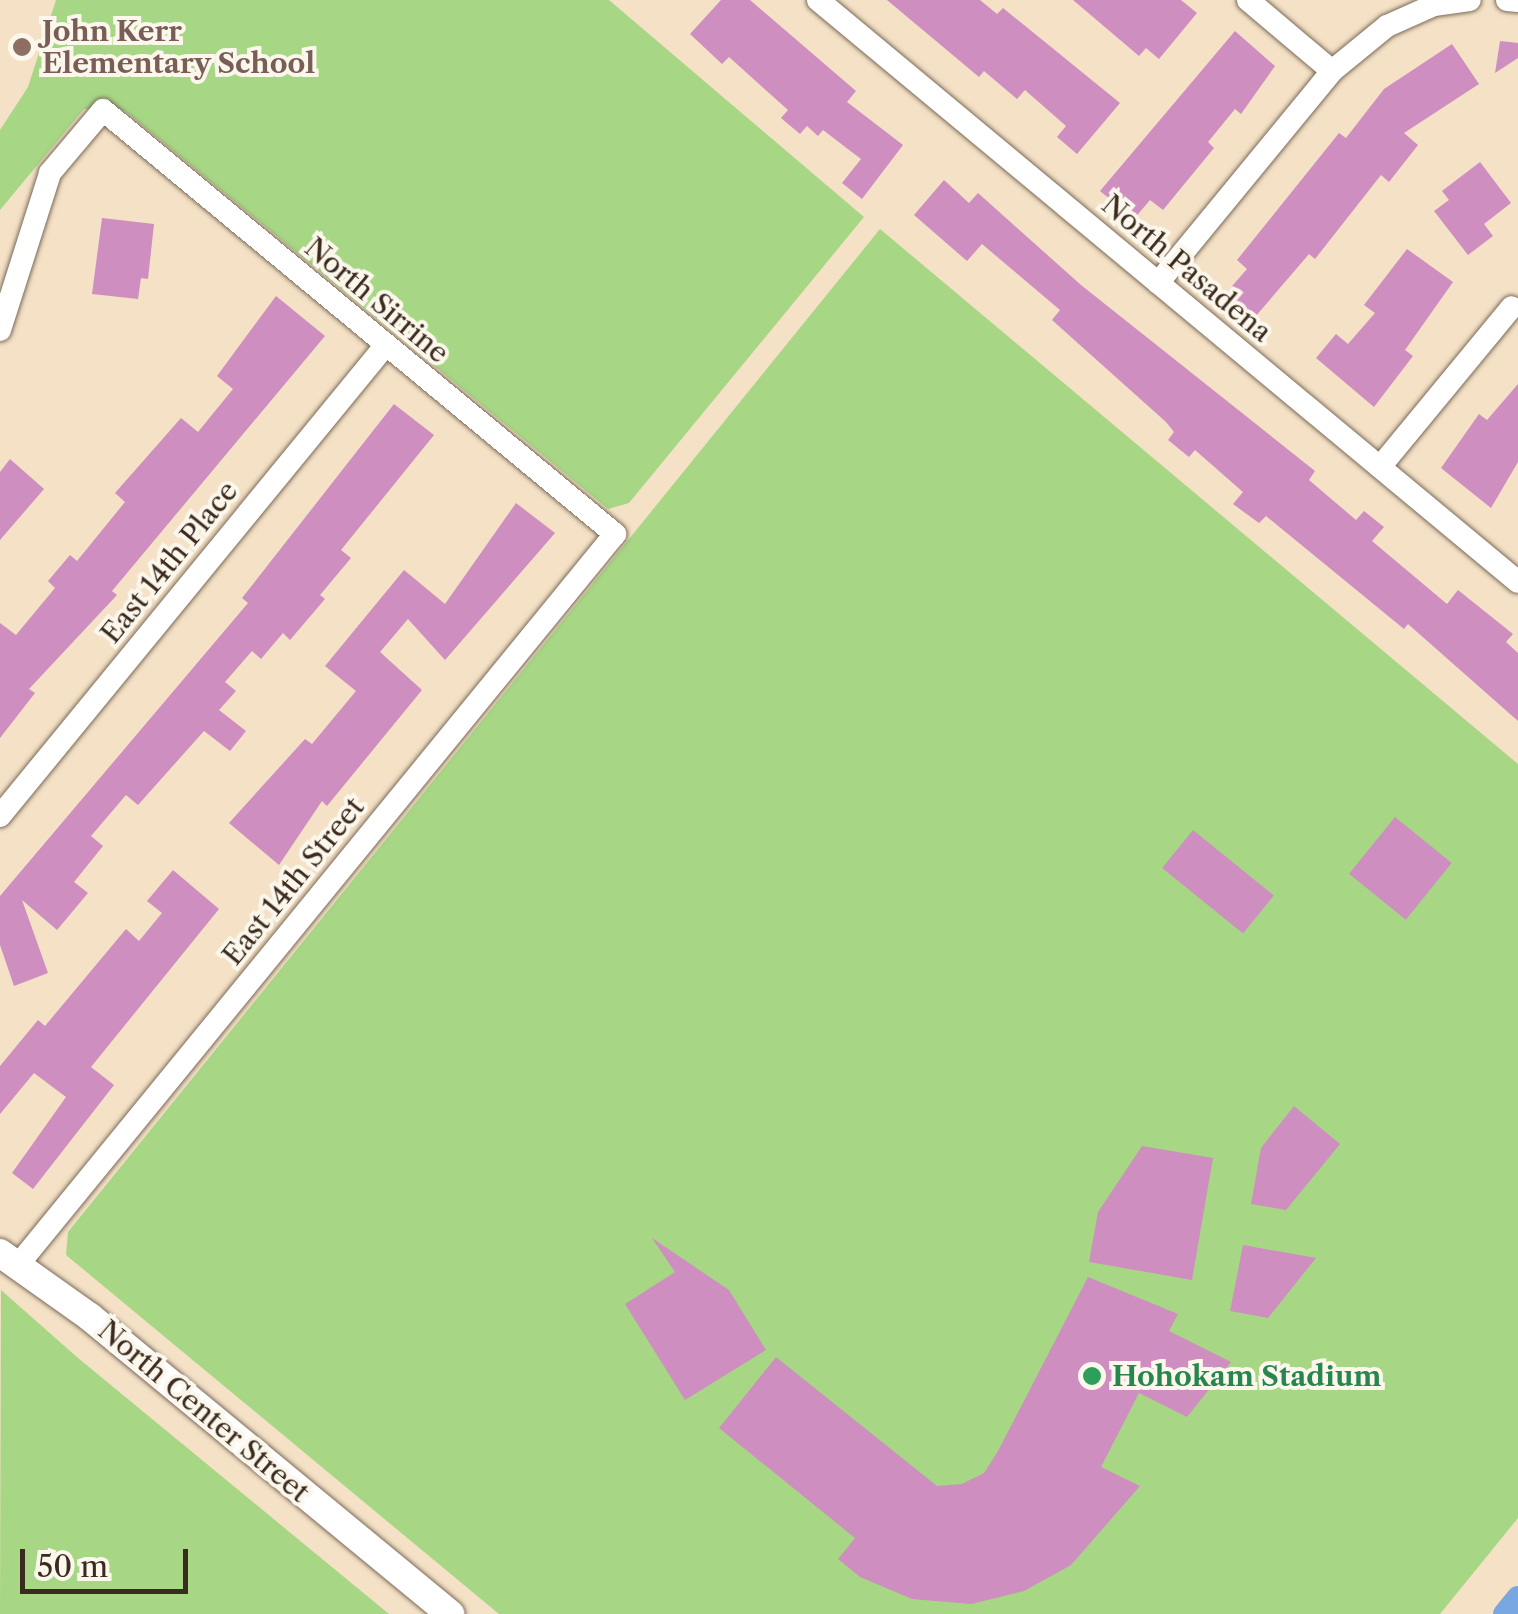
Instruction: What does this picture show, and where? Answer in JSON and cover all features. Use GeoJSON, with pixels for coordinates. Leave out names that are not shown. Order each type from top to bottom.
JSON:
{"type":"FeatureCollection","features":[{"type":"Feature","properties":{"kind":"street","name":"North Pasadena"},"geometry":{"type":"LineString","coordinates":[[818,0],[1518,582]]}},
{"type":"Feature","properties":{"kind":"street"},"geometry":{"type":"LineString","coordinates":[[1248,0],[1332,70]]}},
{"type":"Feature","properties":{"kind":"street"},"geometry":{"type":"LineString","coordinates":[[1158,283],[1332,70],[1387,26],[1434,5],[1470,0]]}},
{"type":"Feature","properties":{"kind":"street"},"geometry":{"type":"LineString","coordinates":[[1506,0],[1518,1]]}},
{"type":"Feature","properties":{"kind":"street","name":"North Sirrine"},"geometry":{"type":"LineString","coordinates":[[0,330],[50,173],[102,110],[615,534]]}},
{"type":"Feature","properties":{"kind":"street"},"geometry":{"type":"LineString","coordinates":[[1380,468],[1512,306]]}},
{"type":"Feature","properties":{"kind":"street","name":"East 14th Place"},"geometry":{"type":"LineString","coordinates":[[0,816],[385,346]]}},
{"type":"Feature","properties":{"kind":"street","name":"East 14th Street"},"geometry":{"type":"LineString","coordinates":[[9,1259],[615,534]]}},
{"type":"Feature","properties":{"kind":"street","name":"North Center Street"},"geometry":{"type":"LineString","coordinates":[[9,1259],[90,1317],[450,1614]]}},
{"type":"Feature","properties":{"kind":"green space"},"geometry":{"type":"Polygon","coordinates":[[[56,0],[609,0],[864,217],[629,503],[608,509],[125,111],[84,109],[0,210],[0,130],[28,87],[56,0]]]}},
{"type":"Feature","properties":{"kind":"green space"},"geometry":{"type":"Polygon","coordinates":[[[880,229],[1518,764],[1518,1518],[1440,1614],[499,1614],[66,1255],[68,1232],[880,229]]]}},
{"type":"Feature","properties":{"kind":"green space"},"geometry":{"type":"Polygon","coordinates":[[[1,1290],[78,1358],[389,1614],[0,1614],[1,1290]]]}},
{"type":"Feature","properties":{"kind":"building"},"geometry":{"type":"Polygon","coordinates":[[[721,0],[750,0],[856,91],[847,102],[903,145],[862,199],[842,183],[861,159],[823,130],[818,136],[807,126],[800,134],[781,118],[788,110],[729,57],[722,64],[690,34],[721,0]]]}},
{"type":"Feature","properties":{"kind":"building"},"geometry":{"type":"Polygon","coordinates":[[[887,0],[980,0],[997,14],[1003,8],[1120,103],[1077,154],[1057,137],[1066,126],[1025,90],[1017,99],[984,71],[979,77],[887,0]]]}},
{"type":"Feature","properties":{"kind":"building"},"geometry":{"type":"Polygon","coordinates":[[[1073,0],[1181,0],[1197,13],[1159,59],[1146,48],[1139,56],[1073,0]]]}},
{"type":"Feature","properties":{"kind":"building"},"geometry":{"type":"Polygon","coordinates":[[[1235,31],[1275,66],[1241,114],[1235,109],[1208,142],[1214,148],[1163,210],[1150,200],[1134,219],[1100,191],[1235,31]]]}},
{"type":"Feature","properties":{"kind":"building"},"geometry":{"type":"Polygon","coordinates":[[[1500,41],[1518,43],[1518,58],[1495,73],[1500,41]]]}},
{"type":"Feature","properties":{"kind":"building"},"geometry":{"type":"Polygon","coordinates":[[[1452,44],[1479,84],[1404,133],[1418,145],[1389,182],[1381,175],[1315,259],[1309,254],[1255,317],[1226,293],[1247,269],[1237,260],[1339,133],[1346,138],[1384,89],[1452,44]]]}},
{"type":"Feature","properties":{"kind":"building"},"geometry":{"type":"Polygon","coordinates":[[[1480,162],[1511,203],[1484,224],[1493,236],[1468,255],[1434,211],[1449,200],[1442,191],[1480,162]]]}},
{"type":"Feature","properties":{"kind":"building"},"geometry":{"type":"Polygon","coordinates":[[[944,180],[969,203],[978,193],[1081,285],[1315,471],[1309,480],[1356,520],[1364,511],[1384,527],[1372,541],[1447,604],[1458,590],[1513,634],[1506,642],[1518,653],[1518,721],[1408,624],[1404,629],[1266,516],[1259,523],[1233,504],[1243,492],[1195,450],[1189,457],[1168,440],[1174,432],[1166,422],[1052,320],[1060,310],[982,244],[967,261],[914,215],[944,180]]]}},
{"type":"Feature","properties":{"kind":"building"},"geometry":{"type":"Polygon","coordinates":[[[102,218],[154,224],[148,279],[141,278],[138,299],[92,294],[102,218]]]}},
{"type":"Feature","properties":{"kind":"building"},"geometry":{"type":"Polygon","coordinates":[[[1407,249],[1453,282],[1405,350],[1413,356],[1374,407],[1316,358],[1336,334],[1348,344],[1375,313],[1364,305],[1407,249]]]}},
{"type":"Feature","properties":{"kind":"building"},"geometry":{"type":"Polygon","coordinates":[[[276,296],[325,336],[112,591],[117,595],[29,689],[35,693],[0,738],[0,623],[16,635],[55,588],[48,581],[70,555],[77,561],[125,502],[115,493],[181,418],[198,432],[233,389],[217,376],[276,296]]]}},
{"type":"Feature","properties":{"kind":"building"},"geometry":{"type":"Polygon","coordinates":[[[1518,384],[1518,462],[1491,508],[1441,468],[1479,414],[1487,420],[1518,384]]]}},
{"type":"Feature","properties":{"kind":"building"},"geometry":{"type":"Polygon","coordinates":[[[394,404],[434,435],[341,550],[351,558],[320,595],[325,599],[290,640],[283,633],[261,659],[252,651],[225,682],[236,691],[219,710],[246,731],[230,751],[204,731],[138,805],[126,795],[91,836],[103,846],[74,882],[88,893],[57,930],[22,900],[48,973],[14,986],[0,945],[0,896],[248,603],[242,598],[394,404]]]}},
{"type":"Feature","properties":{"kind":"building"},"geometry":{"type":"Polygon","coordinates":[[[10,459],[44,489],[0,540],[0,472],[10,459]]]}},
{"type":"Feature","properties":{"kind":"building"},"geometry":{"type":"Polygon","coordinates":[[[516,503],[555,533],[445,660],[408,619],[380,652],[422,690],[327,806],[322,801],[279,865],[229,823],[305,739],[312,744],[356,691],[325,666],[404,570],[445,604],[516,503]]]}},
{"type":"Feature","properties":{"kind":"building"},"geometry":{"type":"Polygon","coordinates":[[[1395,817],[1452,863],[1406,920],[1349,874],[1395,817]]]}},
{"type":"Feature","properties":{"kind":"building"},"geometry":{"type":"Polygon","coordinates":[[[1193,830],[1274,895],[1243,934],[1162,868],[1193,830]]]}},
{"type":"Feature","properties":{"kind":"building"},"geometry":{"type":"Polygon","coordinates":[[[173,870],[219,909],[91,1067],[114,1085],[33,1189],[12,1173],[66,1097],[34,1073],[0,1114],[0,1066],[38,1020],[45,1026],[126,929],[139,941],[162,913],[147,901],[173,870]]]}},
{"type":"Feature","properties":{"kind":"building"},"geometry":{"type":"Polygon","coordinates":[[[1294,1106],[1340,1144],[1286,1210],[1251,1204],[1261,1148],[1294,1106]]]}},
{"type":"Feature","properties":{"kind":"building"},"geometry":{"type":"Polygon","coordinates":[[[1142,1146],[1213,1158],[1192,1280],[1089,1262],[1098,1212],[1142,1146]]]}},
{"type":"Feature","properties":{"kind":"building"},"geometry":{"type":"Polygon","coordinates":[[[652,1238],[729,1290],[766,1350],[685,1400],[625,1304],[675,1272],[652,1238]]]}},
{"type":"Feature","properties":{"kind":"building"},"geometry":{"type":"Polygon","coordinates":[[[1243,1245],[1316,1258],[1268,1318],[1230,1311],[1243,1245]]]}},
{"type":"Feature","properties":{"kind":"building","name":"Hohokam Stadium"},"geometry":{"type":"Polygon","coordinates":[[[1088,1277],[1178,1314],[1169,1331],[1231,1362],[1187,1417],[1139,1393],[1101,1467],[1140,1486],[1071,1565],[1024,1591],[971,1604],[912,1599],[860,1577],[838,1559],[855,1538],[719,1428],[776,1357],[937,1486],[962,1484],[984,1473],[998,1451],[1088,1277]]]}},
{"type":"Feature","properties":{"kind":"waterway"},"geometry":{"type":"LineString","coordinates":[[1504,1614],[1518,1597]]}},
{"type":"Feature","properties":{"kind":"place","name":"John Kerr Elementary School"},"geometry":{"type":"Point","coordinates":[22,47]}},
{"type":"Feature","properties":{"kind":"place","name":"Hohokam Stadium"},"geometry":{"type":"Point","coordinates":[1092,1376]}}]}
